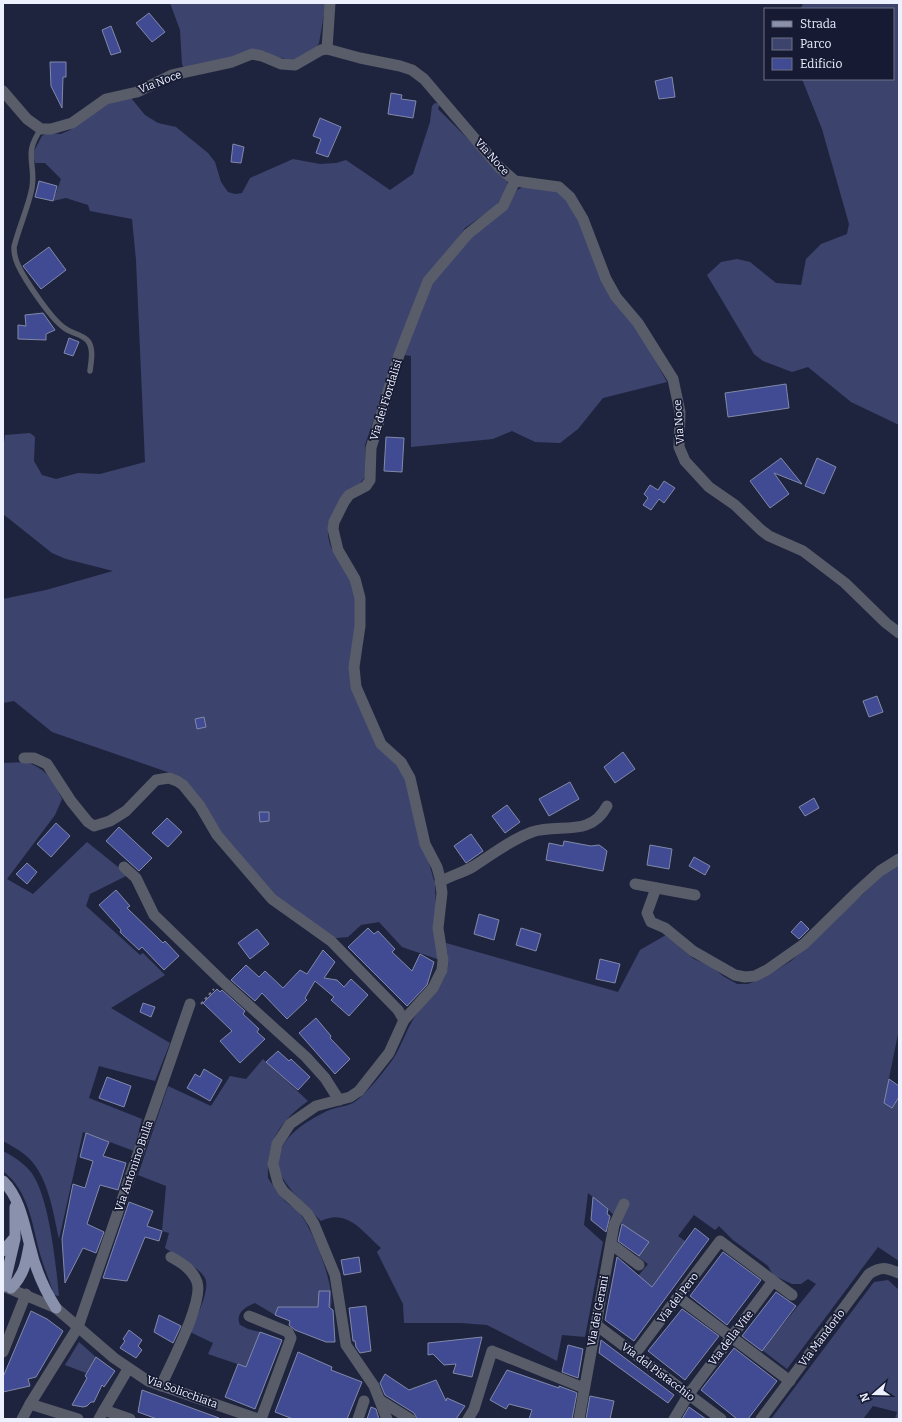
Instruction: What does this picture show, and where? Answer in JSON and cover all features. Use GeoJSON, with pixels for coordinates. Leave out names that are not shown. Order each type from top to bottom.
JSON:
{"type":"FeatureCollection","features":[{"type":"Feature","properties":{"kind":"main road"},"geometry":{"type":"LineString","coordinates":[[3,1181],[15,1200],[24,1220],[30,1245],[47,1293],[56,1308]]}},
{"type":"Feature","properties":{"kind":"main road"},"geometry":{"type":"LineString","coordinates":[[6,1287],[17,1222],[15,1200]]}},
{"type":"Feature","properties":{"kind":"main road"},"geometry":{"type":"LineString","coordinates":[[3,1251],[15,1237]]}},
{"type":"Feature","properties":{"kind":"main road"},"geometry":{"type":"LineString","coordinates":[[6,1287],[20,1280],[25,1271],[30,1245]]}},
{"type":"Feature","properties":{"kind":"street"},"geometry":{"type":"LineString","coordinates":[[327,49],[330,3]]}},
{"type":"Feature","properties":{"kind":"street","name":"Via Noce"},"geometry":{"type":"LineString","coordinates":[[42,129],[62,127],[72,123],[106,99],[137,92],[172,75],[232,62],[252,54],[262,56],[281,64],[295,66],[321,50],[327,49],[412,70],[424,79],[499,167],[515,181],[559,187],[570,197],[583,219],[606,279],[616,297],[638,323],[671,376],[676,388],[680,412],[680,446],[685,461],[709,487],[735,505],[761,530],[769,536],[803,551],[850,587],[886,623],[899,633]]}},
{"type":"Feature","properties":{"kind":"street"},"geometry":{"type":"LineString","coordinates":[[3,91],[26,119],[42,129]]}},
{"type":"Feature","properties":{"kind":"street","name":"Via dei Fiordalisi"},"geometry":{"type":"LineString","coordinates":[[388,1419],[374,1386],[346,1345],[335,1275],[314,1224],[307,1214],[283,1191],[278,1183],[273,1164],[277,1144],[290,1124],[316,1106],[339,1100],[359,1091],[389,1053],[404,1020],[433,988],[442,970],[443,960],[438,928],[442,893],[437,867],[426,844],[410,778],[402,762],[381,744],[356,687],[354,667],[360,626],[360,598],[355,579],[338,550],[333,529],[334,522],[344,502],[350,495],[366,486],[370,480],[371,448],[400,355],[428,281],[468,234],[503,206],[515,181]]}},
{"type":"Feature","properties":{"kind":"street"},"geometry":{"type":"LineString","coordinates":[[24,758],[34,758],[47,764],[70,801],[88,822],[94,826],[110,821],[126,810],[156,780],[169,778],[183,785],[200,806],[217,835],[272,899],[331,941],[398,1010],[404,1020]]}},
{"type":"Feature","properties":{"kind":"street"},"geometry":{"type":"LineString","coordinates":[[440,882],[473,867],[510,842],[534,832],[589,825],[602,815],[606,806]]}},
{"type":"Feature","properties":{"kind":"street"},"geometry":{"type":"LineString","coordinates":[[656,888],[647,913],[651,922],[665,928],[693,951],[735,975],[745,977],[754,976],[767,970],[804,944],[863,886],[880,871],[899,859]]}},
{"type":"Feature","properties":{"kind":"street"},"geometry":{"type":"LineString","coordinates":[[124,867],[136,878],[154,915],[222,981],[306,1057],[325,1078],[339,1100]]}},
{"type":"Feature","properties":{"kind":"street"},"geometry":{"type":"LineString","coordinates":[[635,884],[695,895]]}},
{"type":"Feature","properties":{"kind":"street","name":"Via Antonino Bulla"},"geometry":{"type":"LineString","coordinates":[[22,1419],[78,1327],[190,1004]]}},
{"type":"Feature","properties":{"kind":"street","name":"Via dei Gerani"},"geometry":{"type":"LineString","coordinates":[[579,1419],[595,1324],[614,1226],[624,1204]]}},
{"type":"Feature","properties":{"kind":"street","name":"Via del Pero"},"geometry":{"type":"LineString","coordinates":[[635,1354],[720,1241],[773,1281]]}},
{"type":"Feature","properties":{"kind":"street"},"geometry":{"type":"LineString","coordinates":[[611,1244],[639,1265]]}},
{"type":"Feature","properties":{"kind":"street"},"geometry":{"type":"LineString","coordinates":[[161,1386],[192,1318],[198,1291],[198,1283],[194,1275],[188,1268],[171,1257]]}},
{"type":"Feature","properties":{"kind":"street","name":"Via Mandorlo"},"geometry":{"type":"LineString","coordinates":[[761,1419],[869,1274],[878,1268],[894,1271]]}},
{"type":"Feature","properties":{"kind":"street"},"geometry":{"type":"LineString","coordinates":[[773,1281],[792,1295]]}},
{"type":"Feature","properties":{"kind":"street","name":"Via della Vite"},"geometry":{"type":"LineString","coordinates":[[674,1419],[688,1394],[773,1281]]}},
{"type":"Feature","properties":{"kind":"street","name":"Via Solicchiata"},"geometry":{"type":"LineString","coordinates":[[6,1287],[26,1294],[56,1308],[128,1368],[148,1381],[259,1419]]}},
{"type":"Feature","properties":{"kind":"street"},"geometry":{"type":"LineString","coordinates":[[3,1352],[26,1294]]}},
{"type":"Feature","properties":{"kind":"street"},"geometry":{"type":"LineString","coordinates":[[678,1297],[790,1381]]}},
{"type":"Feature","properties":{"kind":"street"},"geometry":{"type":"LineString","coordinates":[[249,1316],[288,1332],[291,1338],[259,1419]]}},
{"type":"Feature","properties":{"kind":"street","name":"Via del Pistacchio"},"geometry":{"type":"LineString","coordinates":[[595,1324],[721,1419]]}},
{"type":"Feature","properties":{"kind":"street"},"geometry":{"type":"LineString","coordinates":[[468,1419],[474,1409],[492,1351],[584,1388]]}},
{"type":"Feature","properties":{"kind":"street"},"geometry":{"type":"LineString","coordinates":[[128,1368],[101,1414],[130,1419]]}},
{"type":"Feature","properties":{"kind":"street"},"geometry":{"type":"LineString","coordinates":[[358,1419],[364,1401]]}},
{"type":"Feature","properties":{"kind":"street"},"geometry":{"type":"LineString","coordinates":[[381,1401],[410,1419]]}},
{"type":"Feature","properties":{"kind":"street"},"geometry":{"type":"LineString","coordinates":[[30,1404],[78,1419]]}},
{"type":"Feature","properties":{"kind":"lane"},"geometry":{"type":"LineString","coordinates":[[42,129],[36,136],[30,152],[33,177],[14,247],[14,256],[18,266],[48,310],[66,330],[81,335],[87,341],[91,348],[90,371]]}},
{"type":"Feature","properties":{"kind":"path"},"geometry":{"type":"LineString","coordinates":[[190,1004],[200,1005],[222,981]]}},
{"type":"Feature","properties":{"kind":"green space"},"geometry":{"type":"Polygon","coordinates":[[[170,3],[326,3],[319,43],[315,49],[295,61],[273,56],[265,51],[253,50],[226,59],[184,68],[182,64],[180,30],[170,3]]]}},
{"type":"Feature","properties":{"kind":"green space"},"geometry":{"type":"Polygon","coordinates":[[[803,3],[899,3],[899,425],[851,402],[808,367],[792,372],[763,361],[754,354],[707,275],[721,262],[737,259],[750,262],[776,283],[801,285],[806,259],[821,244],[847,234],[849,224],[822,129],[802,80],[894,80],[894,8],[801,8],[803,3]]]}},
{"type":"Feature","properties":{"kind":"green space"},"geometry":{"type":"Polygon","coordinates":[[[131,98],[145,115],[158,123],[176,127],[208,153],[215,162],[221,182],[228,192],[235,194],[242,193],[250,178],[293,159],[320,164],[336,163],[346,160],[390,190],[413,174],[430,122],[432,106],[435,103],[440,104],[438,109],[471,142],[506,180],[509,186],[496,206],[465,228],[445,257],[398,348],[365,445],[365,477],[329,523],[328,534],[333,551],[348,575],[355,593],[356,618],[350,666],[353,690],[403,772],[435,884],[436,912],[433,926],[440,960],[402,947],[379,922],[361,925],[348,937],[336,938],[273,895],[214,825],[179,776],[52,732],[14,701],[3,703],[3,599],[46,590],[113,571],[66,559],[52,553],[3,514],[3,451],[5,435],[30,433],[35,437],[34,461],[42,475],[56,479],[78,473],[100,474],[145,462],[136,260],[132,219],[90,211],[88,205],[66,198],[53,201],[61,179],[45,163],[35,163],[33,153],[42,136],[48,133],[61,134],[70,130],[109,103],[131,98]]]}},
{"type":"Feature","properties":{"kind":"green space"},"geometry":{"type":"Polygon","coordinates":[[[523,187],[552,188],[563,194],[667,382],[603,398],[578,429],[560,443],[535,442],[512,431],[493,439],[411,447],[411,356],[404,355],[433,282],[465,243],[507,207],[517,190],[523,187]]]}},
{"type":"Feature","properties":{"kind":"green space"},"geometry":{"type":"Polygon","coordinates":[[[27,762],[45,772],[49,776],[62,799],[55,815],[7,879],[33,894],[87,842],[128,875],[90,894],[86,906],[140,955],[143,953],[165,975],[111,1008],[170,1043],[155,1081],[99,1066],[89,1098],[142,1119],[134,1151],[83,1132],[59,1239],[52,1205],[39,1171],[24,1154],[3,1141],[3,763],[27,762]]]}},
{"type":"Feature","properties":{"kind":"green space"},"geometry":{"type":"Polygon","coordinates":[[[899,863],[899,1029],[884,1103],[892,1108],[899,1097],[899,1261],[878,1247],[787,1369],[762,1350],[816,1284],[808,1279],[801,1284],[792,1284],[773,1275],[768,1266],[733,1240],[719,1226],[715,1230],[694,1215],[678,1236],[685,1241],[641,1302],[638,1276],[648,1264],[638,1257],[648,1242],[623,1225],[608,1209],[588,1193],[584,1225],[603,1242],[585,1337],[562,1335],[557,1361],[487,1325],[461,1323],[404,1323],[403,1304],[377,1252],[381,1248],[361,1229],[347,1220],[339,1217],[321,1221],[298,1198],[286,1183],[280,1171],[278,1159],[281,1149],[287,1139],[317,1116],[330,1110],[353,1103],[369,1089],[382,1074],[395,1056],[416,1015],[441,984],[447,971],[448,964],[446,943],[618,992],[640,950],[666,935],[694,959],[712,967],[723,976],[737,984],[748,984],[767,976],[791,961],[822,933],[840,911],[861,896],[888,870],[899,863]]]}},
{"type":"Feature","properties":{"kind":"green space"},"geometry":{"type":"Polygon","coordinates":[[[263,1059],[308,1101],[289,1117],[277,1134],[270,1153],[268,1178],[285,1201],[299,1213],[312,1234],[327,1273],[330,1286],[331,1307],[278,1307],[275,1315],[255,1303],[248,1306],[240,1314],[240,1325],[260,1332],[246,1367],[208,1354],[213,1343],[190,1332],[199,1313],[206,1290],[205,1278],[198,1270],[165,1248],[169,1233],[162,1231],[166,1186],[138,1175],[168,1086],[211,1106],[230,1076],[246,1079],[263,1059]]]}},
{"type":"Feature","properties":{"kind":"green space"},"geometry":{"type":"Polygon","coordinates":[[[3,1151],[24,1165],[37,1181],[47,1212],[59,1296],[54,1295],[24,1198],[12,1179],[3,1171],[3,1151]]]}},
{"type":"Feature","properties":{"kind":"green space"},"geometry":{"type":"Polygon","coordinates":[[[888,1280],[899,1290],[899,1419],[895,1419],[897,1412],[873,1406],[863,1419],[771,1419],[874,1282],[888,1280]]]}},
{"type":"Feature","properties":{"kind":"green space"},"geometry":{"type":"Polygon","coordinates":[[[79,1342],[96,1357],[86,1373],[65,1365],[79,1342]]]}},
{"type":"Feature","properties":{"kind":"building"},"geometry":{"type":"Polygon","coordinates":[[[149,13],[165,32],[152,42],[136,23],[149,13]]]}},
{"type":"Feature","properties":{"kind":"building"},"geometry":{"type":"Polygon","coordinates":[[[111,26],[121,52],[111,55],[102,30],[111,26]]]}},
{"type":"Feature","properties":{"kind":"building"},"geometry":{"type":"Polygon","coordinates":[[[50,62],[66,62],[66,77],[63,77],[62,108],[51,86],[50,62]]]}},
{"type":"Feature","properties":{"kind":"building"},"geometry":{"type":"Polygon","coordinates":[[[672,77],[675,97],[659,99],[655,81],[672,77]]]}},
{"type":"Feature","properties":{"kind":"building"},"geometry":{"type":"Polygon","coordinates":[[[391,93],[402,95],[401,99],[416,101],[413,118],[388,114],[391,93]]]}},
{"type":"Feature","properties":{"kind":"building"},"geometry":{"type":"Polygon","coordinates":[[[320,118],[341,127],[328,157],[316,153],[321,139],[313,136],[320,118]]]}},
{"type":"Feature","properties":{"kind":"building"},"geometry":{"type":"Polygon","coordinates":[[[233,144],[244,147],[241,163],[231,162],[233,144]]]}},
{"type":"Feature","properties":{"kind":"building"},"geometry":{"type":"Polygon","coordinates":[[[39,181],[57,186],[53,201],[35,197],[39,181]]]}},
{"type":"Feature","properties":{"kind":"building"},"geometry":{"type":"Polygon","coordinates":[[[49,247],[66,270],[41,289],[23,266],[49,247]]]}},
{"type":"Feature","properties":{"kind":"building"},"geometry":{"type":"Polygon","coordinates":[[[43,313],[55,330],[46,334],[46,340],[18,339],[18,325],[26,326],[25,315],[43,313]]]}},
{"type":"Feature","properties":{"kind":"building"},"geometry":{"type":"Polygon","coordinates":[[[69,338],[79,342],[73,356],[64,353],[69,338]]]}},
{"type":"Feature","properties":{"kind":"building"},"geometry":{"type":"Polygon","coordinates":[[[786,384],[789,408],[728,417],[725,393],[786,384]]]}},
{"type":"Feature","properties":{"kind":"building"},"geometry":{"type":"Polygon","coordinates":[[[386,437],[404,438],[402,472],[384,471],[386,437]]]}},
{"type":"Feature","properties":{"kind":"building"},"geometry":{"type":"Polygon","coordinates":[[[781,458],[802,484],[774,473],[789,494],[770,508],[750,481],[781,458]]]}},
{"type":"Feature","properties":{"kind":"building"},"geometry":{"type":"Polygon","coordinates":[[[817,458],[836,467],[824,494],[805,486],[817,458]]]}},
{"type":"Feature","properties":{"kind":"building"},"geometry":{"type":"Polygon","coordinates":[[[664,481],[675,488],[664,503],[659,499],[651,510],[643,505],[648,498],[644,494],[650,485],[658,490],[664,481]]]}},
{"type":"Feature","properties":{"kind":"building"},"geometry":{"type":"Polygon","coordinates":[[[877,696],[883,712],[869,717],[863,701],[877,696]]]}},
{"type":"Feature","properties":{"kind":"building"},"geometry":{"type":"Polygon","coordinates":[[[204,717],[206,727],[197,729],[195,719],[204,717]]]}},
{"type":"Feature","properties":{"kind":"building"},"geometry":{"type":"Polygon","coordinates":[[[623,752],[635,769],[615,783],[604,767],[623,752]]]}},
{"type":"Feature","properties":{"kind":"building"},"geometry":{"type":"Polygon","coordinates":[[[570,782],[579,799],[549,816],[539,799],[570,782]]]}},
{"type":"Feature","properties":{"kind":"building"},"geometry":{"type":"Polygon","coordinates":[[[814,798],[819,808],[805,816],[799,807],[814,798]]]}},
{"type":"Feature","properties":{"kind":"building"},"geometry":{"type":"Polygon","coordinates":[[[507,805],[520,822],[505,833],[492,816],[507,805]]]}},
{"type":"Feature","properties":{"kind":"building"},"geometry":{"type":"Polygon","coordinates":[[[259,812],[269,812],[269,821],[260,822],[259,812]]]}},
{"type":"Feature","properties":{"kind":"building"},"geometry":{"type":"Polygon","coordinates":[[[167,818],[182,832],[168,847],[152,833],[167,818]]]}},
{"type":"Feature","properties":{"kind":"building"},"geometry":{"type":"Polygon","coordinates":[[[56,823],[70,836],[51,857],[37,844],[56,823]]]}},
{"type":"Feature","properties":{"kind":"building"},"geometry":{"type":"Polygon","coordinates":[[[119,827],[152,858],[139,871],[106,841],[119,827]]]}},
{"type":"Feature","properties":{"kind":"building"},"geometry":{"type":"Polygon","coordinates":[[[471,834],[483,851],[466,863],[454,846],[471,834]]]}},
{"type":"Feature","properties":{"kind":"building"},"geometry":{"type":"Polygon","coordinates":[[[564,841],[591,846],[599,845],[602,847],[607,851],[603,871],[546,860],[549,843],[563,846],[564,841]]]}},
{"type":"Feature","properties":{"kind":"building"},"geometry":{"type":"Polygon","coordinates":[[[650,845],[672,849],[669,869],[647,865],[650,845]]]}},
{"type":"Feature","properties":{"kind":"building"},"geometry":{"type":"Polygon","coordinates":[[[694,857],[710,866],[705,875],[689,866],[694,857]]]}},
{"type":"Feature","properties":{"kind":"building"},"geometry":{"type":"Polygon","coordinates":[[[27,863],[37,872],[27,884],[16,874],[27,863]]]}},
{"type":"Feature","properties":{"kind":"building"},"geometry":{"type":"Polygon","coordinates":[[[116,890],[130,906],[127,908],[163,943],[165,941],[179,956],[164,970],[142,947],[139,950],[120,932],[121,930],[99,905],[116,890]]]}},
{"type":"Feature","properties":{"kind":"building"},"geometry":{"type":"Polygon","coordinates":[[[479,914],[499,920],[494,940],[474,934],[479,914]]]}},
{"type":"Feature","properties":{"kind":"building"},"geometry":{"type":"Polygon","coordinates":[[[801,921],[809,929],[799,939],[791,932],[801,921]]]}},
{"type":"Feature","properties":{"kind":"building"},"geometry":{"type":"Polygon","coordinates":[[[368,928],[374,934],[378,931],[395,949],[392,952],[412,971],[420,954],[434,962],[427,985],[407,1006],[348,947],[368,928]]]}},
{"type":"Feature","properties":{"kind":"building"},"geometry":{"type":"Polygon","coordinates":[[[521,928],[541,934],[536,951],[516,945],[521,928]]]}},
{"type":"Feature","properties":{"kind":"building"},"geometry":{"type":"Polygon","coordinates":[[[257,929],[269,944],[250,959],[238,943],[257,929]]]}},
{"type":"Feature","properties":{"kind":"building"},"geometry":{"type":"Polygon","coordinates":[[[323,950],[335,962],[324,978],[337,980],[344,987],[351,979],[368,995],[349,1016],[331,1000],[334,997],[315,981],[305,998],[307,1000],[287,1019],[262,993],[255,1001],[231,980],[246,965],[259,977],[265,971],[283,988],[300,970],[307,974],[323,950]]]}},
{"type":"Feature","properties":{"kind":"building"},"geometry":{"type":"Polygon","coordinates":[[[600,959],[620,964],[615,983],[596,979],[600,959]]]}},
{"type":"Feature","properties":{"kind":"building"},"geometry":{"type":"Polygon","coordinates":[[[217,989],[220,992],[222,990],[245,1011],[243,1014],[259,1029],[257,1032],[265,1039],[240,1063],[220,1041],[232,1031],[203,1003],[217,989]]]}},
{"type":"Feature","properties":{"kind":"building"},"geometry":{"type":"Polygon","coordinates":[[[143,1003],[155,1007],[151,1017],[140,1012],[143,1003]]]}},
{"type":"Feature","properties":{"kind":"building"},"geometry":{"type":"Polygon","coordinates":[[[316,1018],[331,1036],[330,1038],[350,1059],[335,1074],[299,1033],[316,1018]]]}},
{"type":"Feature","properties":{"kind":"building"},"geometry":{"type":"Polygon","coordinates":[[[278,1051],[289,1061],[291,1059],[310,1077],[298,1090],[266,1062],[278,1051]]]}},
{"type":"Feature","properties":{"kind":"building"},"geometry":{"type":"Polygon","coordinates":[[[204,1069],[222,1080],[210,1101],[187,1088],[195,1074],[200,1077],[204,1069]]]}},
{"type":"Feature","properties":{"kind":"building"},"geometry":{"type":"Polygon","coordinates":[[[107,1077],[131,1086],[124,1107],[99,1098],[107,1077]]]}},
{"type":"Feature","properties":{"kind":"building"},"geometry":{"type":"Polygon","coordinates":[[[889,1079],[899,1086],[899,1097],[892,1108],[884,1103],[889,1079]]]}},
{"type":"Feature","properties":{"kind":"building"},"geometry":{"type":"Polygon","coordinates":[[[86,1133],[109,1142],[103,1156],[126,1163],[118,1190],[100,1185],[87,1224],[104,1232],[96,1253],[83,1248],[65,1283],[62,1239],[73,1184],[85,1188],[93,1161],[80,1157],[86,1133]]]}},
{"type":"Feature","properties":{"kind":"building"},"geometry":{"type":"Polygon","coordinates":[[[593,1197],[608,1209],[607,1214],[610,1216],[606,1232],[591,1220],[593,1197]]]}},
{"type":"Feature","properties":{"kind":"building"},"geometry":{"type":"Polygon","coordinates":[[[129,1202],[153,1211],[147,1226],[162,1231],[159,1241],[145,1237],[127,1281],[103,1278],[129,1202]]]}},
{"type":"Feature","properties":{"kind":"building"},"geometry":{"type":"Polygon","coordinates":[[[622,1224],[649,1242],[639,1256],[618,1241],[622,1224]]]}},
{"type":"Feature","properties":{"kind":"building"},"geometry":{"type":"Polygon","coordinates":[[[695,1228],[709,1239],[634,1341],[605,1320],[617,1257],[652,1287],[695,1228]]]}},
{"type":"Feature","properties":{"kind":"building"},"geometry":{"type":"Polygon","coordinates":[[[723,1252],[761,1280],[727,1325],[690,1296],[723,1252]]]}},
{"type":"Feature","properties":{"kind":"building"},"geometry":{"type":"Polygon","coordinates":[[[359,1257],[361,1272],[344,1275],[341,1260],[359,1257]]]}},
{"type":"Feature","properties":{"kind":"building"},"geometry":{"type":"Polygon","coordinates":[[[319,1291],[330,1291],[329,1307],[333,1310],[335,1342],[326,1342],[295,1330],[289,1325],[290,1321],[275,1315],[278,1307],[318,1307],[319,1291]]]}},
{"type":"Feature","properties":{"kind":"building"},"geometry":{"type":"Polygon","coordinates":[[[776,1292],[796,1306],[762,1351],[742,1336],[776,1292]]]}},
{"type":"Feature","properties":{"kind":"building"},"geometry":{"type":"Polygon","coordinates":[[[366,1306],[371,1351],[360,1353],[356,1347],[355,1341],[353,1341],[349,1308],[366,1306]]]}},
{"type":"Feature","properties":{"kind":"building"},"geometry":{"type":"Polygon","coordinates":[[[682,1309],[719,1336],[685,1380],[648,1351],[682,1309]]]}},
{"type":"Feature","properties":{"kind":"building"},"geometry":{"type":"Polygon","coordinates":[[[31,1311],[47,1319],[63,1331],[36,1377],[28,1379],[30,1386],[3,1392],[3,1377],[31,1311]]]}},
{"type":"Feature","properties":{"kind":"building"},"geometry":{"type":"Polygon","coordinates":[[[159,1315],[181,1326],[173,1343],[154,1332],[159,1315]]]}},
{"type":"Feature","properties":{"kind":"building"},"geometry":{"type":"Polygon","coordinates":[[[129,1330],[142,1340],[138,1346],[142,1350],[136,1358],[120,1348],[125,1341],[123,1339],[129,1330]]]}},
{"type":"Feature","properties":{"kind":"building"},"geometry":{"type":"Polygon","coordinates":[[[260,1332],[282,1340],[255,1409],[225,1397],[238,1364],[246,1367],[260,1332]]]}},
{"type":"Feature","properties":{"kind":"building"},"geometry":{"type":"Polygon","coordinates":[[[482,1337],[472,1377],[453,1373],[456,1364],[444,1365],[433,1354],[428,1355],[428,1343],[482,1337]]]}},
{"type":"Feature","properties":{"kind":"building"},"geometry":{"type":"Polygon","coordinates":[[[601,1340],[674,1395],[668,1403],[599,1353],[601,1340]]]}},
{"type":"Feature","properties":{"kind":"building"},"geometry":{"type":"Polygon","coordinates":[[[568,1345],[583,1349],[578,1378],[562,1372],[568,1345]]]}},
{"type":"Feature","properties":{"kind":"building"},"geometry":{"type":"Polygon","coordinates":[[[734,1348],[777,1381],[748,1419],[737,1419],[701,1390],[734,1348]]]}},
{"type":"Feature","properties":{"kind":"building"},"geometry":{"type":"Polygon","coordinates":[[[298,1352],[332,1367],[331,1370],[362,1382],[347,1419],[293,1419],[275,1412],[298,1352]]]}},
{"type":"Feature","properties":{"kind":"building"},"geometry":{"type":"Polygon","coordinates":[[[96,1357],[115,1371],[104,1387],[102,1385],[94,1402],[91,1402],[87,1406],[83,1407],[72,1405],[87,1378],[85,1376],[96,1357]]]}},
{"type":"Feature","properties":{"kind":"building"},"geometry":{"type":"Polygon","coordinates":[[[507,1370],[577,1393],[572,1419],[529,1419],[532,1410],[509,1404],[506,1409],[490,1400],[507,1370]]]}},
{"type":"Feature","properties":{"kind":"building"},"geometry":{"type":"Polygon","coordinates":[[[385,1374],[409,1390],[436,1380],[446,1401],[447,1398],[465,1406],[456,1419],[417,1419],[414,1413],[385,1395],[380,1383],[385,1374]]]}},
{"type":"Feature","properties":{"kind":"building"},"geometry":{"type":"Polygon","coordinates":[[[142,1390],[219,1419],[157,1419],[138,1412],[142,1390]]]}},
{"type":"Feature","properties":{"kind":"building"},"geometry":{"type":"Polygon","coordinates":[[[590,1396],[614,1401],[610,1419],[586,1419],[590,1396]]]}},
{"type":"Feature","properties":{"kind":"building"},"geometry":{"type":"Polygon","coordinates":[[[371,1407],[376,1409],[379,1419],[367,1419],[371,1407]]]}},
{"type":"Feature","properties":{"kind":"building"},"geometry":{"type":"Polygon","coordinates":[[[689,1407],[706,1419],[682,1419],[689,1407]]]}}]}
